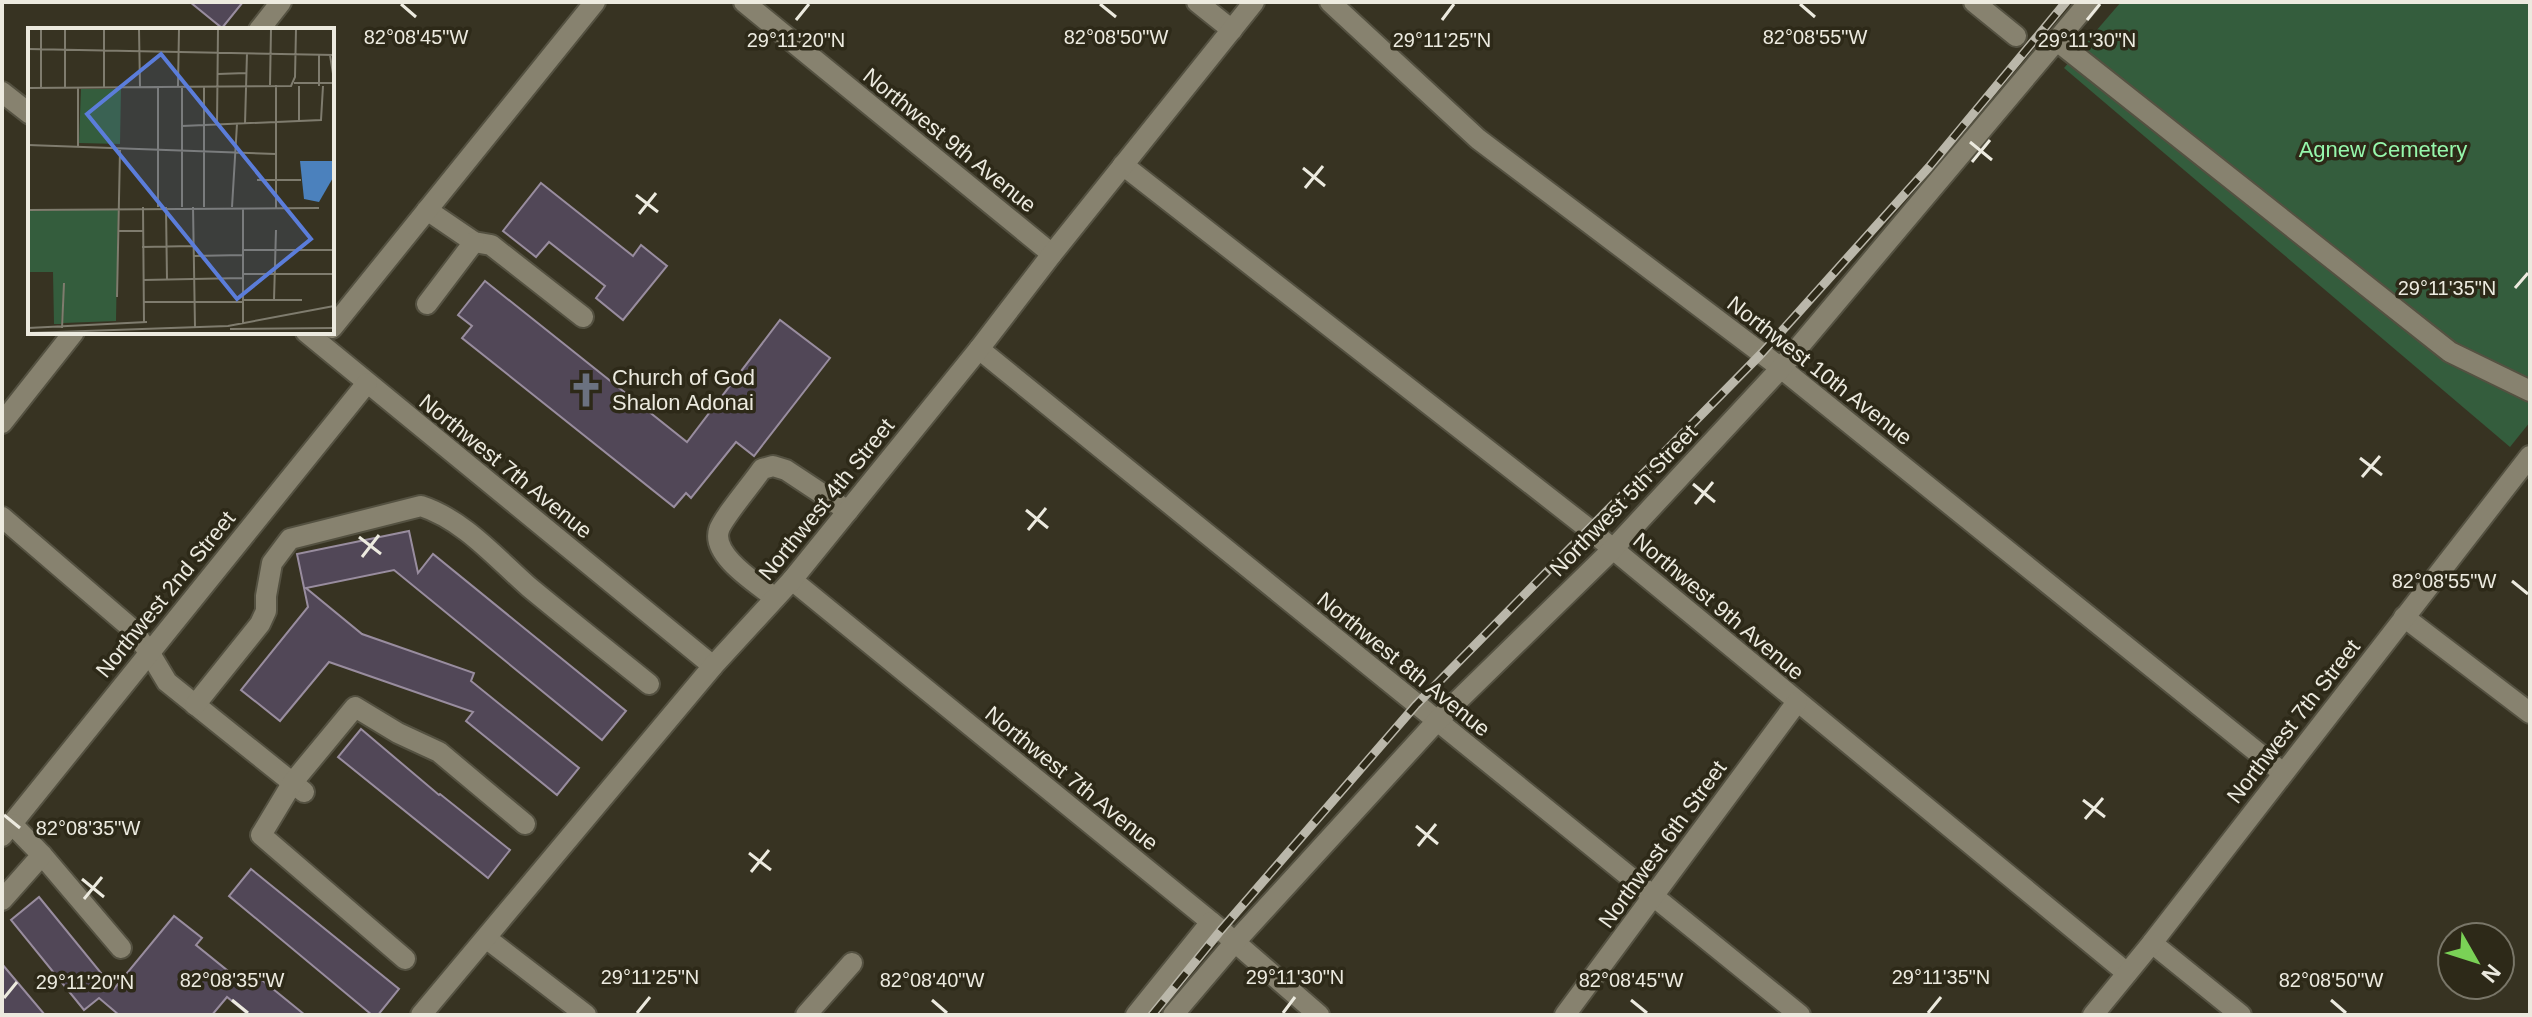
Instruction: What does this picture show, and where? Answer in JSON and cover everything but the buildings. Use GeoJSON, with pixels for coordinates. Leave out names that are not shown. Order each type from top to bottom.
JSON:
{"type":"FeatureCollection","features":[{"type":"Feature","properties":{"kind":"street"},"geometry":{"type":"LineString","coordinates":[[261,28],[281,2]]}},
{"type":"Feature","properties":{"kind":"street"},"geometry":{"type":"LineString","coordinates":[[334,320],[595,2]]}},
{"type":"Feature","properties":{"kind":"street","name":"Northwest 9th Avenue"},"geometry":{"type":"LineString","coordinates":[[744,2],[1052,254]]}},
{"type":"Feature","properties":{"kind":"street"},"geometry":{"type":"LineString","coordinates":[[1197,2],[1232,30]]}},
{"type":"Feature","properties":{"kind":"street","name":"Northwest 4th Street"},"geometry":{"type":"LineString","coordinates":[[421,1015],[713,666],[792,580],[1254,2]]}},
{"type":"Feature","properties":{"kind":"street","name":"Northwest 10th Avenue"},"geometry":{"type":"LineString","coordinates":[[1330,2],[1478,139],[1781,368],[2283,773]]}},
{"type":"Feature","properties":{"kind":"street"},"geometry":{"type":"LineString","coordinates":[[1974,2],[2016,36]]}},
{"type":"Feature","properties":{"kind":"street","name":"Northwest 5th Street"},"geometry":{"type":"LineString","coordinates":[[1173,1015],[1235,942],[1437,721],[1613,549],[1781,368],[2089,2]]}},
{"type":"Feature","properties":{"kind":"street"},"geometry":{"type":"LineString","coordinates":[[2057,41],[2450,352],[2530,391]]}},
{"type":"Feature","properties":{"kind":"street"},"geometry":{"type":"LineString","coordinates":[[2,92],[28,112]]}},
{"type":"Feature","properties":{"kind":"street","name":"Northwest 9th Avenue"},"geometry":{"type":"LineString","coordinates":[[1123,165],[1613,549],[2127,973]]}},
{"type":"Feature","properties":{"kind":"street"},"geometry":{"type":"LineString","coordinates":[[427,210],[474,242],[491,245],[583,317]]}},
{"type":"Feature","properties":{"kind":"street"},"geometry":{"type":"LineString","coordinates":[[427,304],[474,242]]}},
{"type":"Feature","properties":{"kind":"street"},"geometry":{"type":"LineString","coordinates":[[2,423],[72,334]]}},
{"type":"Feature","properties":{"kind":"street","name":"Northwest 7th Avenue"},"geometry":{"type":"LineString","coordinates":[[322,334],[367,383],[713,666]]}},
{"type":"Feature","properties":{"kind":"street","name":"Northwest 8th Avenue"},"geometry":{"type":"LineString","coordinates":[[979,349],[1800,1015]]}},
{"type":"Feature","properties":{"kind":"street","name":"Northwest 2nd Street"},"geometry":{"type":"LineString","coordinates":[[7,830],[367,383]]}},
{"type":"Feature","properties":{"kind":"street","name":"Northwest 7th Street"},"geometry":{"type":"LineString","coordinates":[[2093,1015],[2530,456]]}},
{"type":"Feature","properties":{"kind":"street"},"geometry":{"type":"LineString","coordinates":[[775,598],[725,557],[719,543],[719,530],[762,469],[773,466],[786,470],[848,511]]}},
{"type":"Feature","properties":{"kind":"street"},"geometry":{"type":"LineString","coordinates":[[195,705],[260,624],[266,611],[272,563],[290,539],[421,506],[439,512],[466,531],[649,684]]}},
{"type":"Feature","properties":{"kind":"street"},"geometry":{"type":"LineString","coordinates":[[2,517],[131,628],[167,682],[298,787]]}},
{"type":"Feature","properties":{"kind":"street","name":"Northwest 7th Avenue"},"geometry":{"type":"LineString","coordinates":[[792,580],[1211,922],[1319,1015]]}},
{"type":"Feature","properties":{"kind":"street"},"geometry":{"type":"LineString","coordinates":[[2404,617],[2530,713]]}},
{"type":"Feature","properties":{"kind":"street","name":"Northwest 6th Street"},"geometry":{"type":"LineString","coordinates":[[1574,1012],[1653,897],[1797,702]]}},
{"type":"Feature","properties":{"kind":"street"},"geometry":{"type":"LineString","coordinates":[[405,959],[261,835],[355,707],[398,733],[439,752],[525,824]]}},
{"type":"Feature","properties":{"kind":"street"},"geometry":{"type":"LineString","coordinates":[[7,830],[42,855],[121,948]]}},
{"type":"Feature","properties":{"kind":"street"},"geometry":{"type":"LineString","coordinates":[[2,900],[42,855]]}},
{"type":"Feature","properties":{"kind":"street"},"geometry":{"type":"LineString","coordinates":[[1136,1015],[1211,922]]}},
{"type":"Feature","properties":{"kind":"street"},"geometry":{"type":"LineString","coordinates":[[486,938],[586,1015]]}},
{"type":"Feature","properties":{"kind":"street"},"geometry":{"type":"LineString","coordinates":[[2152,943],[2241,1015]]}},
{"type":"Feature","properties":{"kind":"street"},"geometry":{"type":"LineString","coordinates":[[806,1015],[852,963]]}},
{"type":"Feature","properties":{"kind":"green space","name":"Agnew Cemetery"},"geometry":{"type":"Polygon","coordinates":[[[2121,2],[2530,2],[2530,422],[2510,447],[2064,68],[2121,2]]]}},
{"type":"Feature","properties":{"kind":"railway"},"geometry":{"type":"LineString","coordinates":[[1152,1015],[1221,930],[1416,705],[1762,353],[1929,167],[2066,2]]}},
{"type":"Feature","properties":{"kind":"place","name":"Church of God Shalon Adonai"},"geometry":{"type":"Point","coordinates":[586,390]}}]}
